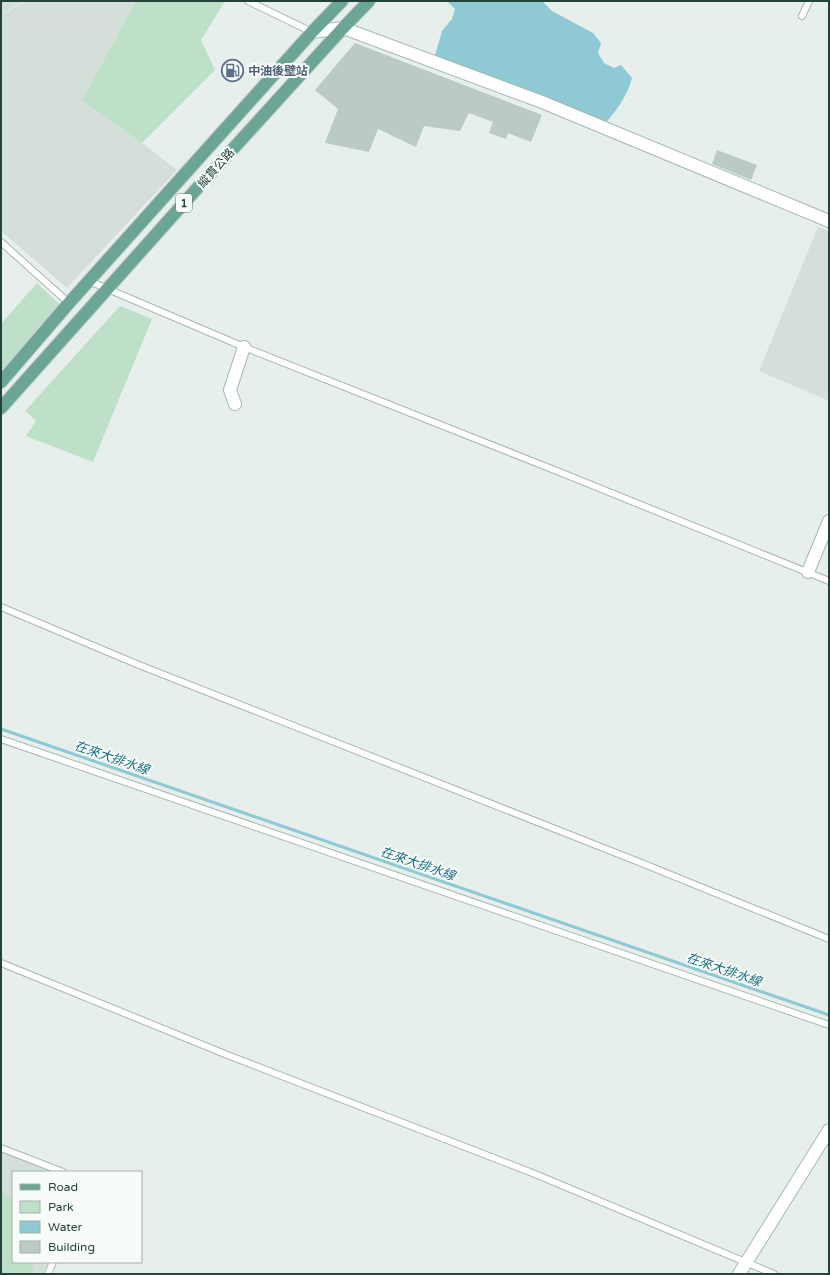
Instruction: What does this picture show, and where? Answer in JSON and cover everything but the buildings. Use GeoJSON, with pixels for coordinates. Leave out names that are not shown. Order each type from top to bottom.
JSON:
{"type":"FeatureCollection","features":[{"type":"Feature","properties":{"kind":"main road","name":"縱貫公路"},"geometry":{"type":"LineString","coordinates":[[1,382],[69,303],[312,32],[342,1]]}},
{"type":"Feature","properties":{"kind":"main road","name":"縱貫公路"},"geometry":{"type":"LineString","coordinates":[[1,408],[369,1]]}},
{"type":"Feature","properties":{"kind":"street"},"geometry":{"type":"LineString","coordinates":[[312,32],[343,28],[542,102],[829,221]]}},
{"type":"Feature","properties":{"kind":"street"},"geometry":{"type":"LineString","coordinates":[[235,404],[230,390],[244,347]]}},
{"type":"Feature","properties":{"kind":"street"},"geometry":{"type":"LineString","coordinates":[[808,572],[829,521]]}},
{"type":"Feature","properties":{"kind":"street"},"geometry":{"type":"LineString","coordinates":[[739,1274],[829,1130]]}},
{"type":"Feature","properties":{"kind":"lane"},"geometry":{"type":"LineString","coordinates":[[248,1],[312,32]]}},
{"type":"Feature","properties":{"kind":"lane"},"geometry":{"type":"LineString","coordinates":[[802,16],[809,1]]}},
{"type":"Feature","properties":{"kind":"lane"},"geometry":{"type":"LineString","coordinates":[[1,242],[69,303]]}},
{"type":"Feature","properties":{"kind":"lane"},"geometry":{"type":"LineString","coordinates":[[89,281],[244,347],[829,581]]}},
{"type":"Feature","properties":{"kind":"lane"},"geometry":{"type":"LineString","coordinates":[[1,607],[139,665],[639,862],[829,939]]}},
{"type":"Feature","properties":{"kind":"lane"},"geometry":{"type":"LineString","coordinates":[[1,739],[829,1025]]}},
{"type":"Feature","properties":{"kind":"lane"},"geometry":{"type":"LineString","coordinates":[[1,963],[230,1056],[535,1174],[774,1274]]}},
{"type":"Feature","properties":{"kind":"lane"},"geometry":{"type":"LineString","coordinates":[[1,1148],[60,1171]]}},
{"type":"Feature","properties":{"kind":"lane"},"geometry":{"type":"LineString","coordinates":[[48,1274],[53,1263]]}},
{"type":"Feature","properties":{"kind":"shaded area"},"geometry":{"type":"Polygon","coordinates":[[[1,1],[23,1],[1,15],[1,1]]]}},
{"type":"Feature","properties":{"kind":"shaded area"},"geometry":{"type":"Polygon","coordinates":[[[25,1],[136,1],[82,100],[132,135],[177,170],[67,288],[1,231],[1,16],[25,1]]]}},
{"type":"Feature","properties":{"kind":"shaded area"},"geometry":{"type":"Polygon","coordinates":[[[818,227],[829,231],[829,401],[759,371],[818,227]]]}},
{"type":"Feature","properties":{"kind":"shaded area"},"geometry":{"type":"Polygon","coordinates":[[[1,1152],[49,1171],[12,1171],[12,1263],[48,1263],[43,1274],[1,1274],[1,1152]]]}},
{"type":"Feature","properties":{"kind":"green space"},"geometry":{"type":"Polygon","coordinates":[[[136,1],[225,1],[201,40],[215,70],[142,143],[82,100],[136,1]]]}},
{"type":"Feature","properties":{"kind":"green space"},"geometry":{"type":"Polygon","coordinates":[[[37,283],[60,305],[1,371],[1,324],[37,283]]]}},
{"type":"Feature","properties":{"kind":"green space"},"geometry":{"type":"Polygon","coordinates":[[[120,306],[152,319],[93,462],[26,436],[36,421],[25,411],[120,306]]]}},
{"type":"Feature","properties":{"kind":"green space"},"geometry":{"type":"Polygon","coordinates":[[[1,1191],[12,1200],[12,1263],[34,1263],[31,1274],[1,1274],[1,1191]]]}},
{"type":"Feature","properties":{"kind":"water"},"geometry":{"type":"Polygon","coordinates":[[[447,1],[542,1],[552,11],[593,33],[601,43],[598,53],[604,63],[614,68],[621,65],[632,78],[624,98],[603,126],[434,59],[442,31],[452,19],[455,9],[447,1]]]}},
{"type":"Feature","properties":{"kind":"waterway","name":"在來大排水線"},"geometry":{"type":"LineString","coordinates":[[1,729],[829,1015]]}},
{"type":"Feature","properties":{"kind":"place","name":"中油後壁站"},"geometry":{"type":"Point","coordinates":[232,71]}}]}
